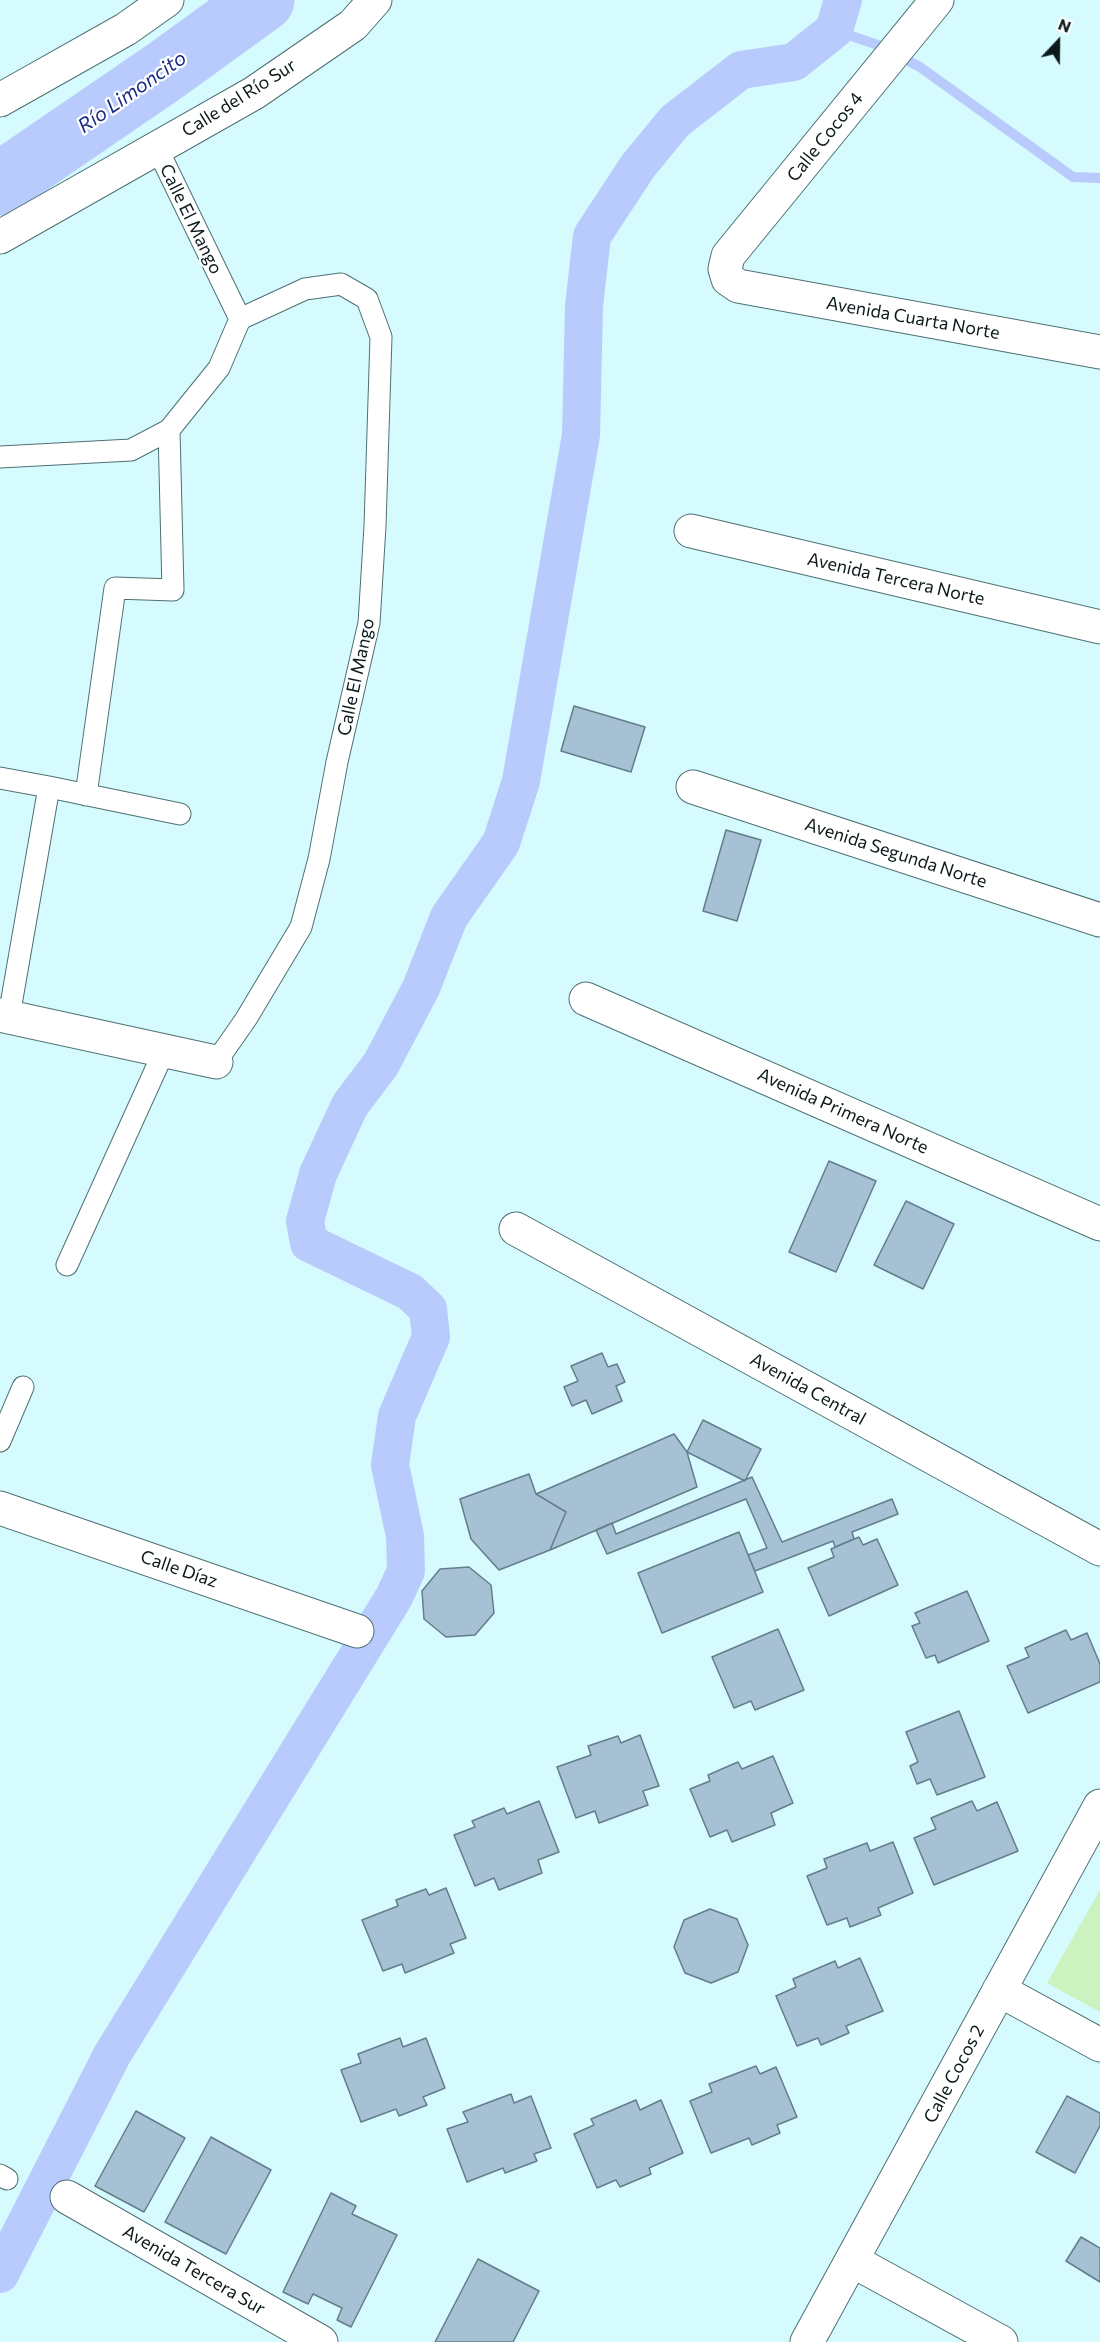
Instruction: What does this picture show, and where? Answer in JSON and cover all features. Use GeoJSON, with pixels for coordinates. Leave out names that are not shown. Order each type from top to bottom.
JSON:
{"type":"FeatureCollection","features":[{"type":"Feature","properties":{"kind":"street"},"geometry":{"type":"LineString","coordinates":[[0,100],[126,29],[167,0]]}},
{"type":"Feature","properties":{"kind":"street","name":"Calle del Río Sur"},"geometry":{"type":"LineString","coordinates":[[0,237],[254,93],[353,25],[375,0]]}},
{"type":"Feature","properties":{"kind":"street","name":"Calle Cocos 4"},"geometry":{"type":"LineString","coordinates":[[728,279],[725,269],[728,256],[937,0]]}},
{"type":"Feature","properties":{"kind":"street","name":"Avenida Cuarta Norte"},"geometry":{"type":"LineString","coordinates":[[728,279],[738,286],[1100,352]]}},
{"type":"Feature","properties":{"kind":"street","name":"Avenida Tercera Norte"},"geometry":{"type":"LineString","coordinates":[[691,531],[1100,627]]}},
{"type":"Feature","properties":{"kind":"street","name":"Avenida Segunda Norte"},"geometry":{"type":"LineString","coordinates":[[693,787],[1100,920]]}},
{"type":"Feature","properties":{"kind":"street","name":"Avenida Primera Norte"},"geometry":{"type":"LineString","coordinates":[[586,999],[1100,1224]]}},
{"type":"Feature","properties":{"kind":"street","name":"Calle El Mango"},"geometry":{"type":"LineString","coordinates":[[5,1016],[165,1049],[216,1062]]}},
{"type":"Feature","properties":{"kind":"street","name":"Avenida Central"},"geometry":{"type":"LineString","coordinates":[[516,1229],[1100,1549]]}},
{"type":"Feature","properties":{"kind":"street","name":"Calle Díaz"},"geometry":{"type":"LineString","coordinates":[[0,1508],[357,1631]]}},
{"type":"Feature","properties":{"kind":"street","name":"Calle Cocos 2"},"geometry":{"type":"LineString","coordinates":[[807,2342],[1100,1806]]}},
{"type":"Feature","properties":{"kind":"street"},"geometry":{"type":"LineString","coordinates":[[999,1990],[1100,2045]]}},
{"type":"Feature","properties":{"kind":"street","name":"Avenida Tercera Sur"},"geometry":{"type":"LineString","coordinates":[[67,2197],[321,2342]]}},
{"type":"Feature","properties":{"kind":"street"},"geometry":{"type":"LineString","coordinates":[[853,2261],[1001,2342]]}},
{"type":"Feature","properties":{"kind":"lane","name":"Calle El Mango"},"geometry":{"type":"LineString","coordinates":[[157,148],[240,319],[305,290],[340,284],[367,300],[381,337],[369,624],[319,859],[301,927],[246,1019],[216,1062]]}},
{"type":"Feature","properties":{"kind":"lane"},"geometry":{"type":"LineString","coordinates":[[0,457],[131,450],[169,430],[219,368],[240,319]]}},
{"type":"Feature","properties":{"kind":"lane"},"geometry":{"type":"LineString","coordinates":[[86,795],[115,588],[173,590],[169,430]]}},
{"type":"Feature","properties":{"kind":"lane"},"geometry":{"type":"LineString","coordinates":[[0,778],[180,814]]}},
{"type":"Feature","properties":{"kind":"lane"},"geometry":{"type":"LineString","coordinates":[[5,1016],[49,787]]}},
{"type":"Feature","properties":{"kind":"lane"},"geometry":{"type":"LineString","coordinates":[[67,1265],[165,1049]]}},
{"type":"Feature","properties":{"kind":"lane"},"geometry":{"type":"LineString","coordinates":[[0,1441],[22,1387]]}},
{"type":"Feature","properties":{"kind":"green space"},"geometry":{"type":"Polygon","coordinates":[[[1100,1890],[1100,2012],[1047,1983],[1100,1890]]]}},
{"type":"Feature","properties":{"kind":"building"},"geometry":{"type":"Polygon","coordinates":[[[574,706],[645,727],[631,772],[561,751],[574,706]]]}},
{"type":"Feature","properties":{"kind":"building"},"geometry":{"type":"Polygon","coordinates":[[[726,830],[761,840],[737,921],[703,911],[726,830]]]}},
{"type":"Feature","properties":{"kind":"building"},"geometry":{"type":"Polygon","coordinates":[[[829,1161],[876,1181],[836,1272],[789,1252],[829,1161]]]}},
{"type":"Feature","properties":{"kind":"building"},"geometry":{"type":"Polygon","coordinates":[[[906,1201],[954,1224],[923,1289],[874,1265],[906,1201]]]}},
{"type":"Feature","properties":{"kind":"building"},"geometry":{"type":"Polygon","coordinates":[[[602,1353],[608,1367],[617,1364],[625,1382],[616,1386],[622,1401],[592,1414],[586,1400],[572,1406],[564,1387],[578,1381],[571,1366],[602,1353]]]}},
{"type":"Feature","properties":{"kind":"building"},"geometry":{"type":"Polygon","coordinates":[[[703,1420],[761,1449],[745,1481],[687,1452],[703,1420]]]}},
{"type":"Feature","properties":{"kind":"building"},"geometry":{"type":"Polygon","coordinates":[[[674,1434],[687,1452],[697,1487],[550,1550],[566,1512],[536,1494],[674,1434]]]}},
{"type":"Feature","properties":{"kind":"building"},"geometry":{"type":"Polygon","coordinates":[[[529,1474],[536,1494],[566,1512],[550,1550],[499,1570],[471,1539],[460,1499],[529,1474]]]}},
{"type":"Feature","properties":{"kind":"building"},"geometry":{"type":"Polygon","coordinates":[[[752,1477],[782,1542],[892,1499],[898,1514],[852,1532],[854,1539],[835,1547],[833,1541],[755,1571],[748,1555],[767,1548],[746,1499],[607,1554],[596,1530],[612,1523],[616,1534],[752,1477]]]}},
{"type":"Feature","properties":{"kind":"building"},"geometry":{"type":"Polygon","coordinates":[[[739,1532],[763,1592],[662,1633],[638,1573],[739,1532]]]}},
{"type":"Feature","properties":{"kind":"building"},"geometry":{"type":"Polygon","coordinates":[[[859,1537],[863,1545],[877,1539],[898,1585],[829,1616],[808,1568],[834,1557],[831,1549],[859,1537]]]}},
{"type":"Feature","properties":{"kind":"building"},"geometry":{"type":"Polygon","coordinates":[[[469,1567],[491,1585],[494,1613],[475,1635],[446,1637],[424,1619],[422,1591],[440,1569],[469,1567]]]}},
{"type":"Feature","properties":{"kind":"building"},"geometry":{"type":"Polygon","coordinates":[[[967,1591],[989,1641],[938,1663],[935,1655],[926,1658],[912,1626],[920,1623],[915,1613],[967,1591]]]}},
{"type":"Feature","properties":{"kind":"building"},"geometry":{"type":"Polygon","coordinates":[[[778,1629],[804,1690],[755,1710],[751,1701],[734,1708],[712,1657],[778,1629]]]}},
{"type":"Feature","properties":{"kind":"building"},"geometry":{"type":"Polygon","coordinates":[[[1066,1630],[1071,1640],[1087,1633],[1100,1664],[1100,1682],[1028,1713],[1007,1666],[1029,1657],[1025,1648],[1066,1630]]]}},
{"type":"Feature","properties":{"kind":"building"},"geometry":{"type":"Polygon","coordinates":[[[959,1711],[985,1777],[937,1795],[930,1779],[917,1784],[910,1766],[918,1762],[906,1732],[959,1711]]]}},
{"type":"Feature","properties":{"kind":"building"},"geometry":{"type":"Polygon","coordinates":[[[640,1735],[659,1786],[643,1791],[648,1805],[599,1823],[595,1811],[576,1818],[557,1767],[591,1755],[588,1746],[618,1736],[621,1743],[640,1735]]]}},
{"type":"Feature","properties":{"kind":"building"},"geometry":{"type":"Polygon","coordinates":[[[773,1756],[793,1803],[771,1813],[775,1825],[732,1842],[727,1830],[710,1837],[690,1789],[710,1781],[708,1775],[738,1762],[742,1769],[773,1756]]]}},
{"type":"Feature","properties":{"kind":"building"},"geometry":{"type":"Polygon","coordinates":[[[539,1801],[559,1852],[538,1860],[542,1873],[499,1890],[494,1878],[475,1886],[454,1835],[475,1827],[472,1821],[504,1808],[507,1814],[539,1801]]]}},
{"type":"Feature","properties":{"kind":"building"},"geometry":{"type":"Polygon","coordinates":[[[972,1801],[977,1811],[997,1802],[1018,1851],[934,1885],[914,1838],[936,1829],[931,1818],[972,1801]]]}},
{"type":"Feature","properties":{"kind":"building"},"geometry":{"type":"Polygon","coordinates":[[[893,1842],[913,1893],[878,1908],[881,1915],[850,1927],[847,1918],[827,1925],[807,1876],[827,1868],[824,1859],[867,1843],[870,1851],[893,1842]]]}},
{"type":"Feature","properties":{"kind":"building"},"geometry":{"type":"Polygon","coordinates":[[[446,1888],[466,1938],[450,1944],[454,1953],[405,1973],[402,1964],[383,1971],[362,1920],[398,1906],[396,1900],[426,1889],[429,1895],[446,1888]]]}},
{"type":"Feature","properties":{"kind":"building"},"geometry":{"type":"Polygon","coordinates":[[[710,1909],[737,1919],[748,1945],[738,1972],[711,1983],[685,1973],[674,1947],[684,1920],[710,1909]]]}},
{"type":"Feature","properties":{"kind":"building"},"geometry":{"type":"Polygon","coordinates":[[[860,1958],[883,2011],[846,2026],[849,2033],[821,2045],[818,2038],[797,2046],[776,1996],[796,1987],[793,1979],[835,1961],[838,1968],[860,1958]]]}},
{"type":"Feature","properties":{"kind":"building"},"geometry":{"type":"Polygon","coordinates":[[[400,2038],[403,2047],[426,2038],[445,2088],[423,2097],[427,2105],[399,2116],[396,2109],[361,2122],[341,2070],[361,2063],[358,2054],[400,2038]]]}},
{"type":"Feature","properties":{"kind":"building"},"geometry":{"type":"Polygon","coordinates":[[[756,2066],[760,2074],[776,2067],[797,2117],[777,2125],[780,2133],[752,2145],[749,2138],[711,2153],[690,2101],[712,2092],[709,2084],[756,2066]]]}},
{"type":"Feature","properties":{"kind":"building"},"geometry":{"type":"Polygon","coordinates":[[[511,2094],[514,2103],[531,2096],[551,2148],[534,2154],[537,2161],[505,2173],[503,2168],[467,2182],[447,2129],[468,2122],[463,2112],[511,2094]]]}},
{"type":"Feature","properties":{"kind":"building"},"geometry":{"type":"Polygon","coordinates":[[[1067,2096],[1100,2113],[1100,2126],[1075,2173],[1036,2152],[1067,2096]]]}},
{"type":"Feature","properties":{"kind":"building"},"geometry":{"type":"Polygon","coordinates":[[[636,2100],[640,2110],[661,2100],[683,2153],[649,2168],[651,2174],[620,2187],[616,2180],[597,2188],[574,2134],[594,2125],[591,2119],[636,2100]]]}},
{"type":"Feature","properties":{"kind":"building"},"geometry":{"type":"Polygon","coordinates":[[[136,2111],[185,2138],[144,2212],[95,2186],[136,2111]]]}},
{"type":"Feature","properties":{"kind":"building"},"geometry":{"type":"Polygon","coordinates":[[[211,2137],[271,2170],[226,2254],[165,2222],[211,2137]]]}},
{"type":"Feature","properties":{"kind":"building"},"geometry":{"type":"Polygon","coordinates":[[[331,2193],[356,2206],[352,2214],[397,2235],[351,2327],[337,2320],[342,2308],[313,2294],[308,2304],[283,2292],[331,2193]]]}},
{"type":"Feature","properties":{"kind":"building"},"geometry":{"type":"Polygon","coordinates":[[[1081,2237],[1100,2248],[1100,2282],[1066,2261],[1081,2237]]]}},
{"type":"Feature","properties":{"kind":"building"},"geometry":{"type":"Polygon","coordinates":[[[478,2259],[539,2291],[513,2342],[435,2342],[478,2259]]]}},
{"type":"Feature","properties":{"kind":"waterway","name":"Río Limoncito"},"geometry":{"type":"LineString","coordinates":[[0,184],[165,71],[263,0]]}},
{"type":"Feature","properties":{"kind":"waterway"},"geometry":{"type":"LineString","coordinates":[[0,2274],[112,2055],[394,1597],[406,1571],[405,1536],[390,1465],[397,1416],[431,1337],[428,1309],[410,1292],[309,1243],[305,1221],[318,1174],[350,1105],[381,1064],[421,988],[449,917],[501,843],[521,781],[581,435],[584,306],[592,236],[638,166],[675,121],[741,70],[794,62],[834,30],[843,0]]}},
{"type":"Feature","properties":{"kind":"waterway"},"geometry":{"type":"LineString","coordinates":[[834,30],[878,45],[920,67],[1073,177],[1100,178]]}}]}
